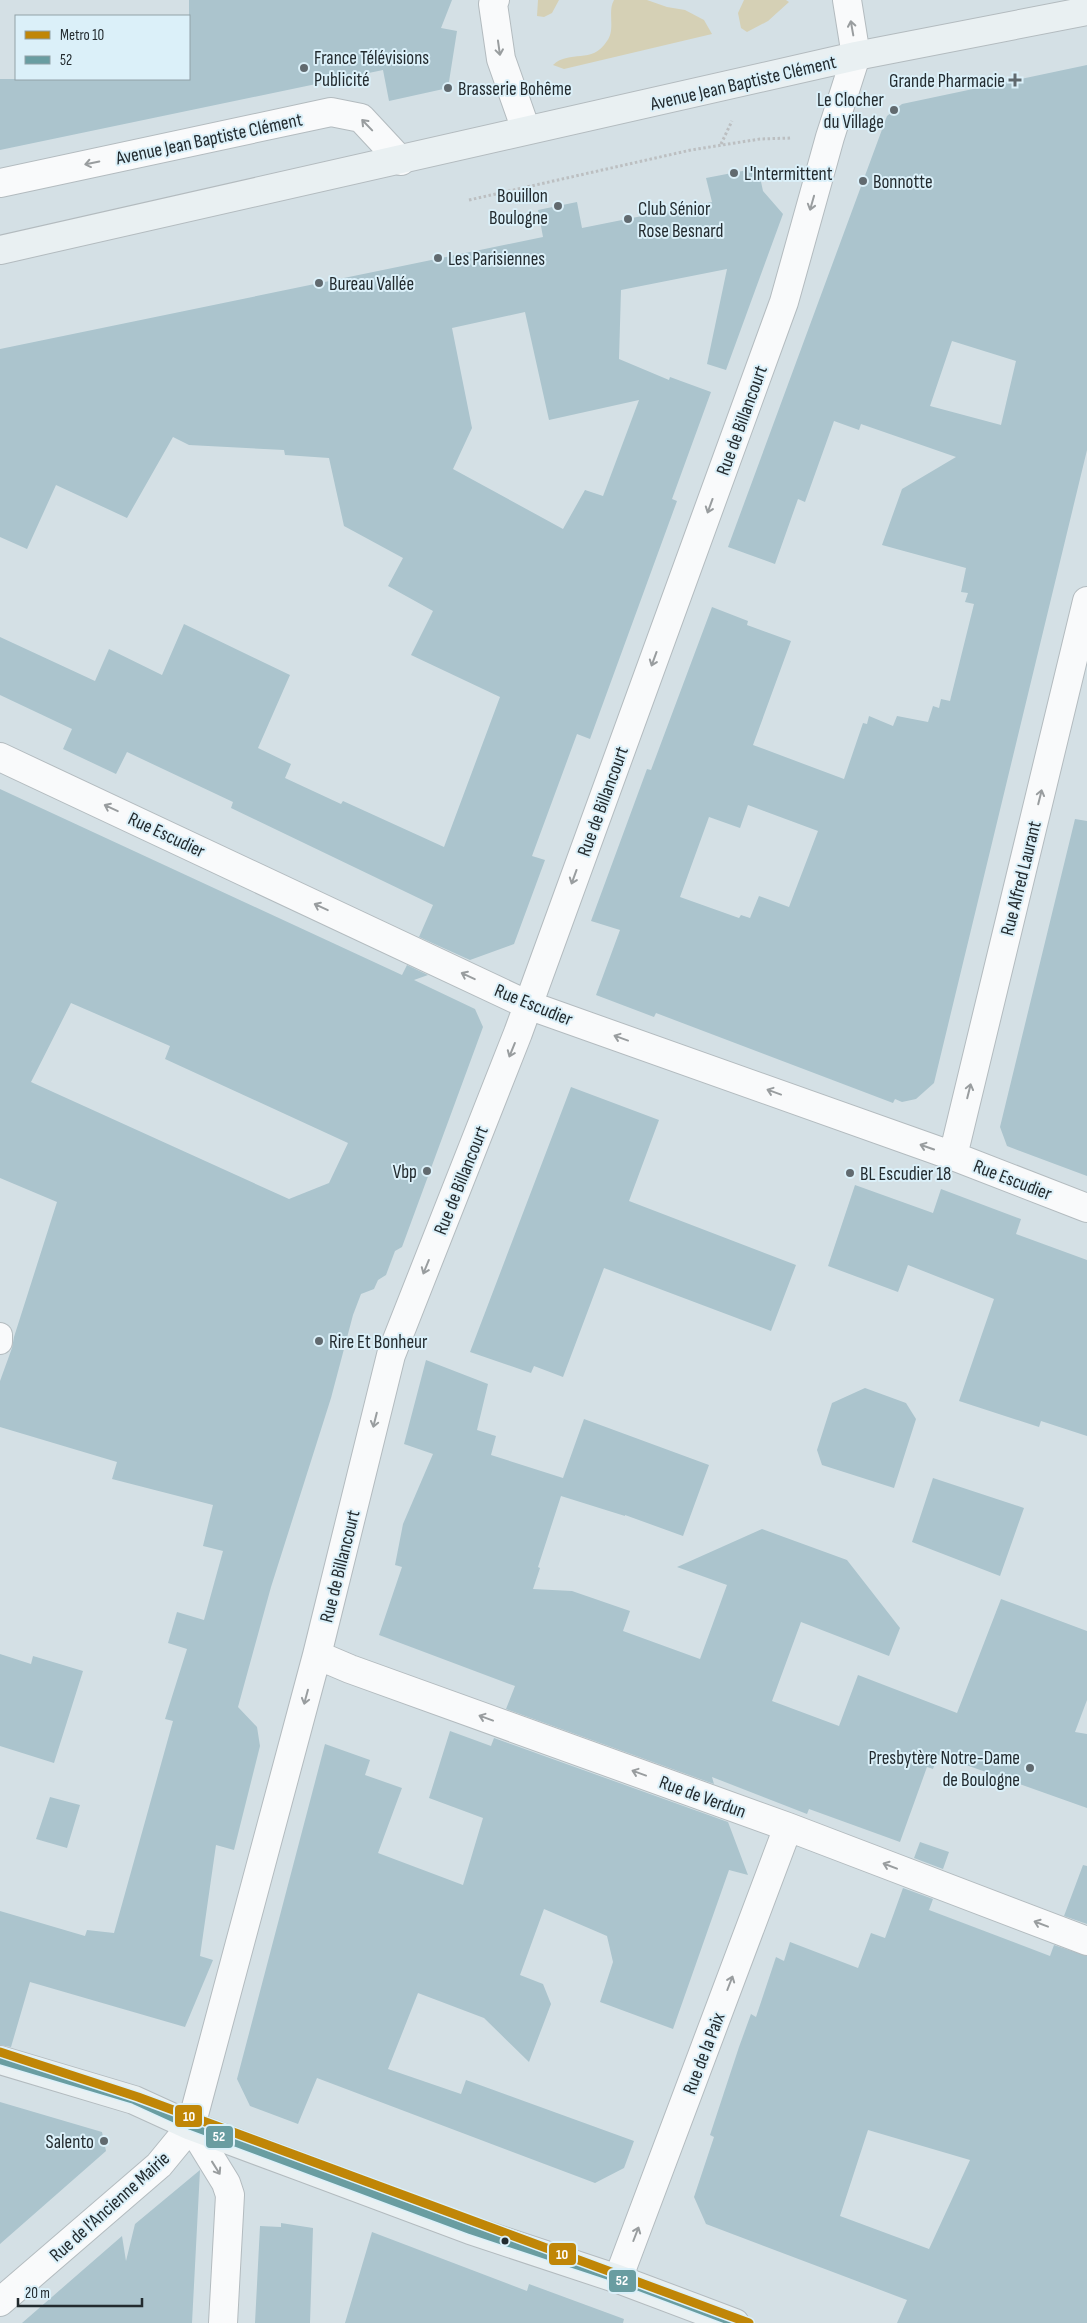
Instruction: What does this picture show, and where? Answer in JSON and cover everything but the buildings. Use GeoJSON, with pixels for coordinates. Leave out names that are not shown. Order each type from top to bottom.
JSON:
{"type":"FeatureCollection","features":[{"type":"Feature","properties":{"kind":"main road","name":"Avenue Jean Baptiste Clément"},"geometry":{"type":"LineString","coordinates":[[0,250],[401,161],[526,130],[856,56],[1087,12]]}},
{"type":"Feature","properties":{"kind":"main road"},"geometry":{"type":"LineString","coordinates":[[0,2060],[134,2100],[191,2126],[470,2230],[618,2279],[735,2323]]}},
{"type":"Feature","properties":{"kind":"street"},"geometry":{"type":"LineString","coordinates":[[495,0],[493,4],[501,59],[526,130]]}},
{"type":"Feature","properties":{"kind":"street"},"geometry":{"type":"LineString","coordinates":[[847,0],[856,56]]}},
{"type":"Feature","properties":{"kind":"street","name":"Rue de Billancourt"},"geometry":{"type":"LineString","coordinates":[[191,2126],[204,2084],[317,1655],[391,1355],[528,1004],[784,302],[830,137],[856,56]]}},
{"type":"Feature","properties":{"kind":"street","name":"Avenue Jean Baptiste Clément"},"geometry":{"type":"LineString","coordinates":[[0,183],[331,112],[361,118],[401,161]]}},
{"type":"Feature","properties":{"kind":"street","name":"Rue Alfred Laurant"},"geometry":{"type":"LineString","coordinates":[[954,1156],[1087,601]]}},
{"type":"Feature","properties":{"kind":"street","name":"Rue Escudier"},"geometry":{"type":"LineString","coordinates":[[0,757],[528,1004],[954,1156],[1087,1208]]}},
{"type":"Feature","properties":{"kind":"street","name":"Rue de Verdun"},"geometry":{"type":"LineString","coordinates":[[317,1655],[350,1669],[788,1827],[1087,1941]]}},
{"type":"Feature","properties":{"kind":"street","name":"Rue de la Paix"},"geometry":{"type":"LineString","coordinates":[[618,2279],[788,1827]]}},
{"type":"Feature","properties":{"kind":"street"},"geometry":{"type":"LineString","coordinates":[[191,2126],[226,2183],[230,2195],[223,2323]]}},
{"type":"Feature","properties":{"kind":"street","name":"Rue de l'Ancienne Mairie"},"geometry":{"type":"LineString","coordinates":[[0,2302],[159,2166],[191,2126]]}},
{"type":"Feature","properties":{"kind":"lane"},"geometry":{"type":"LineString","coordinates":[[0,1335],[0,1342]]}},
{"type":"Feature","properties":{"kind":"path"},"geometry":{"type":"LineString","coordinates":[[469,200],[721,145],[760,139],[830,137]]}},
{"type":"Feature","properties":{"kind":"shaded area"},"geometry":{"type":"Polygon","coordinates":[[[538,0],[559,0],[552,13],[544,17],[537,16],[538,0]]]}},
{"type":"Feature","properties":{"kind":"shaded area"},"geometry":{"type":"Polygon","coordinates":[[[614,0],[647,0],[667,7],[685,10],[704,20],[712,34],[564,69],[553,65],[566,58],[595,53],[601,48],[610,36],[611,10],[614,0]]]}},
{"type":"Feature","properties":{"kind":"shaded area"},"geometry":{"type":"Polygon","coordinates":[[[744,0],[786,0],[789,2],[768,21],[747,32],[741,28],[738,13],[744,0]]]}},
{"type":"Feature","properties":{"kind":"metro line","name":"10"},"geometry":{"type":"LineString","coordinates":[[0,2052],[138,2097],[749,2323]]}},
{"type":"Feature","properties":{"kind":"transit line","name":"52"},"geometry":{"type":"LineString","coordinates":[[0,2060],[134,2100],[191,2126],[470,2230],[618,2279],[735,2323]]}},
{"type":"Feature","properties":{"kind":"place","name":"France Télévisions Publicité"},"geometry":{"type":"Point","coordinates":[304,68]}},
{"type":"Feature","properties":{"kind":"place","name":"Grande Pharmacie"},"geometry":{"type":"Point","coordinates":[1015,80]}},
{"type":"Feature","properties":{"kind":"place","name":"Brasserie Bohême"},"geometry":{"type":"Point","coordinates":[448,88]}},
{"type":"Feature","properties":{"kind":"place","name":"Le Clocher du Village"},"geometry":{"type":"Point","coordinates":[894,110]}},
{"type":"Feature","properties":{"kind":"place","name":"L'Intermittent"},"geometry":{"type":"Point","coordinates":[734,173]}},
{"type":"Feature","properties":{"kind":"place","name":"Bonnotte"},"geometry":{"type":"Point","coordinates":[863,181]}},
{"type":"Feature","properties":{"kind":"place","name":"Bouillon Boulogne"},"geometry":{"type":"Point","coordinates":[558,206]}},
{"type":"Feature","properties":{"kind":"place","name":"Club Sénior Rose Besnard"},"geometry":{"type":"Point","coordinates":[628,219]}},
{"type":"Feature","properties":{"kind":"place","name":"Les Parisiennes"},"geometry":{"type":"Point","coordinates":[438,258]}},
{"type":"Feature","properties":{"kind":"place","name":"Bureau Vallée"},"geometry":{"type":"Point","coordinates":[319,283]}},
{"type":"Feature","properties":{"kind":"place","name":"Vbp"},"geometry":{"type":"Point","coordinates":[427,1171]}},
{"type":"Feature","properties":{"kind":"place","name":"BL Escudier 18"},"geometry":{"type":"Point","coordinates":[850,1173]}},
{"type":"Feature","properties":{"kind":"place","name":"Rire Et Bonheur"},"geometry":{"type":"Point","coordinates":[319,1341]}},
{"type":"Feature","properties":{"kind":"place","name":"Presbytère Notre-Dame de Boulogne"},"geometry":{"type":"Point","coordinates":[1030,1768]}},
{"type":"Feature","properties":{"kind":"place","name":"Salento"},"geometry":{"type":"Point","coordinates":[104,2141]}}]}
